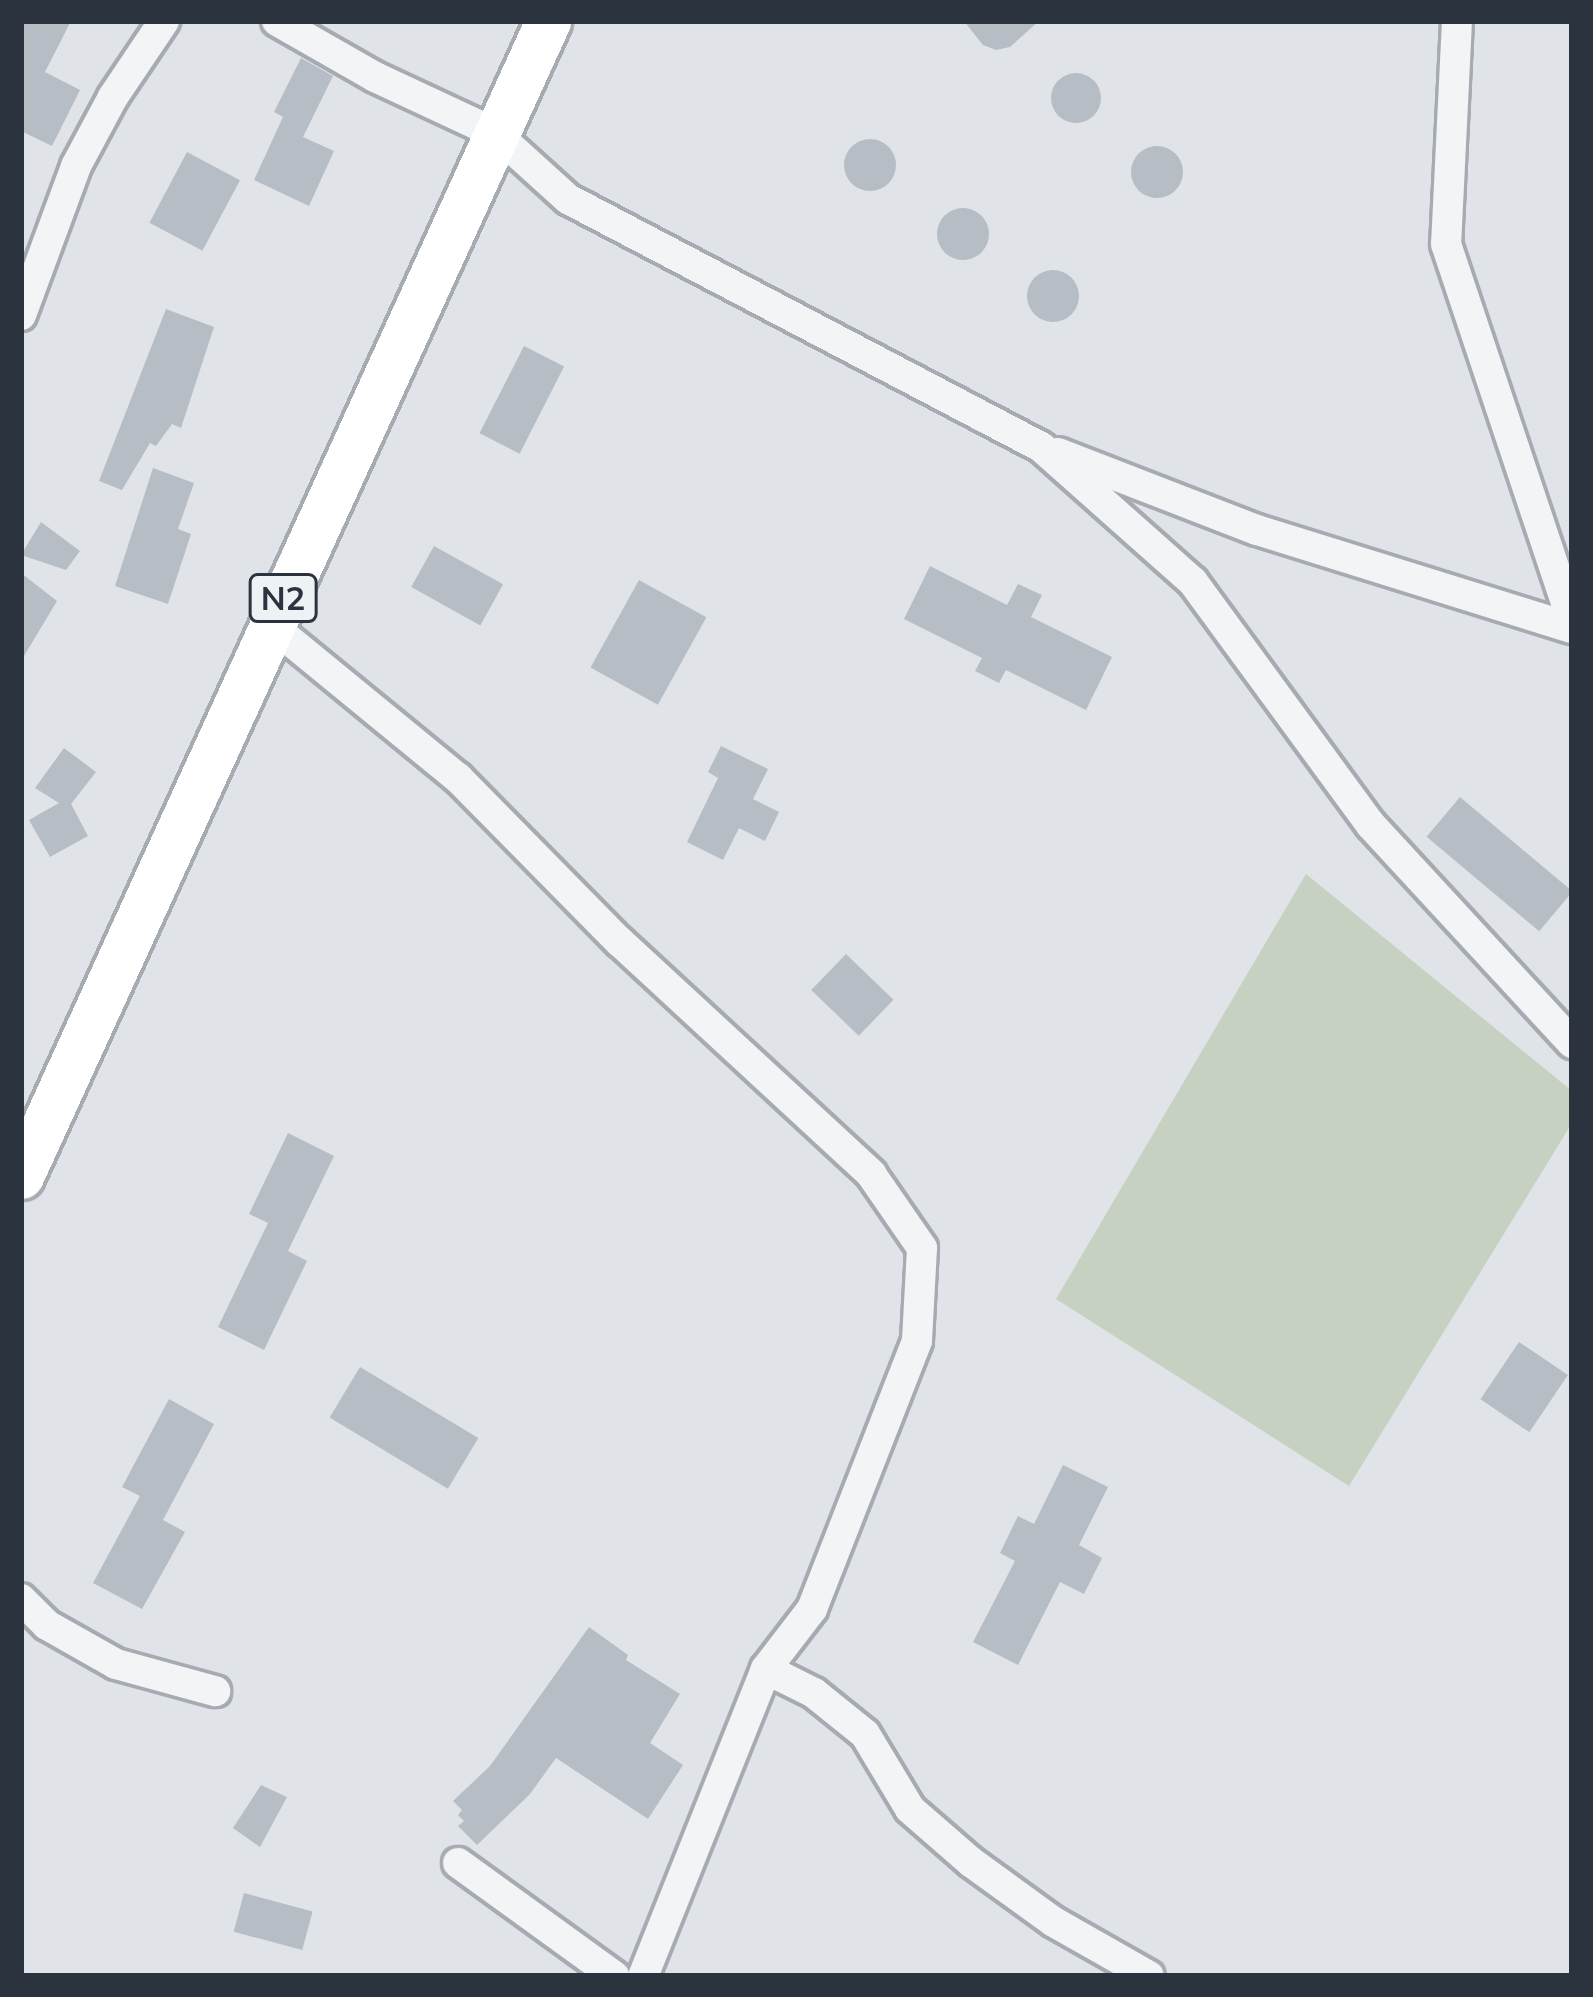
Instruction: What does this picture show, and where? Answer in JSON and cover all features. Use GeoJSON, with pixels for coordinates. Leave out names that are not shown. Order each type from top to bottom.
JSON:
{"type":"FeatureCollection","features":[{"type":"Feature","properties":{"kind":"highway","name":"N2"},"geometry":{"type":"LineString","coordinates":[[21,1175],[548,21]]}},
{"type":"Feature","properties":{"kind":"street"},"geometry":{"type":"LineString","coordinates":[[21,315],[76,166],[112,98],[164,21]]}},
{"type":"Feature","properties":{"kind":"street"},"geometry":{"type":"LineString","coordinates":[[277,21],[375,77],[495,133],[568,200],[1041,447],[1257,530],[1572,624]]}},
{"type":"Feature","properties":{"kind":"street"},"geometry":{"type":"LineString","coordinates":[[1457,21],[1446,244],[1572,624]]}},
{"type":"Feature","properties":{"kind":"street"},"geometry":{"type":"LineString","coordinates":[[1041,447],[1193,582],[1372,825],[1572,1043]]}},
{"type":"Feature","properties":{"kind":"street"},"geometry":{"type":"LineString","coordinates":[[271,625],[458,778],[620,942],[871,1174],[922,1248],[917,1340],[812,1609],[766,1669],[643,1976]]}},
{"type":"Feature","properties":{"kind":"street"},"geometry":{"type":"LineString","coordinates":[[21,1599],[47,1624],[116,1664],[215,1691]]}},
{"type":"Feature","properties":{"kind":"street"},"geometry":{"type":"LineString","coordinates":[[766,1669],[814,1693],[865,1734],[910,1810],[971,1862],[1054,1922],[1149,1976]]}},
{"type":"Feature","properties":{"kind":"street"},"geometry":{"type":"LineString","coordinates":[[458,1863],[614,1976]]}},
{"type":"Feature","properties":{"kind":"green space"},"geometry":{"type":"Polygon","coordinates":[[[1306,874],[1572,1091],[1572,1123],[1349,1486],[1056,1299],[1306,874]]]}},
{"type":"Feature","properties":{"kind":"building"},"geometry":{"type":"Polygon","coordinates":[[[21,21],[71,21],[45,72],[80,90],[52,146],[21,131],[21,21]]]}},
{"type":"Feature","properties":{"kind":"building"},"geometry":{"type":"Polygon","coordinates":[[[964,21],[1039,21],[1010,47],[996,50],[983,45],[964,21]]]}},
{"type":"Feature","properties":{"kind":"building"},"geometry":{"type":"Polygon","coordinates":[[[301,58],[333,76],[303,137],[334,151],[309,206],[254,180],[283,117],[274,112],[301,58]]]}},
{"type":"Feature","properties":{"kind":"building"},"geometry":{"type":"Polygon","coordinates":[[[1076,73],[1094,80],[1101,98],[1094,116],[1076,123],[1058,116],[1051,98],[1058,80],[1076,73]]]}},
{"type":"Feature","properties":{"kind":"building"},"geometry":{"type":"Polygon","coordinates":[[[870,139],[888,147],[896,165],[888,183],[870,191],[852,183],[844,165],[852,147],[870,139]]]}},
{"type":"Feature","properties":{"kind":"building"},"geometry":{"type":"Polygon","coordinates":[[[1157,146],[1175,154],[1183,172],[1175,190],[1157,198],[1139,190],[1131,172],[1139,154],[1157,146]]]}},
{"type":"Feature","properties":{"kind":"building"},"geometry":{"type":"Polygon","coordinates":[[[187,152],[240,180],[202,251],[149,223],[187,152]]]}},
{"type":"Feature","properties":{"kind":"building"},"geometry":{"type":"Polygon","coordinates":[[[963,208],[981,216],[989,234],[981,252],[963,260],[945,252],[937,234],[945,216],[963,208]]]}},
{"type":"Feature","properties":{"kind":"building"},"geometry":{"type":"Polygon","coordinates":[[[1053,270],[1071,278],[1079,296],[1071,314],[1053,322],[1035,314],[1027,296],[1035,278],[1053,270]]]}},
{"type":"Feature","properties":{"kind":"building"},"geometry":{"type":"Polygon","coordinates":[[[166,309],[214,327],[181,428],[172,424],[156,446],[150,443],[122,490],[99,481],[166,309]]]}},
{"type":"Feature","properties":{"kind":"building"},"geometry":{"type":"Polygon","coordinates":[[[524,346],[564,366],[520,454],[480,433],[524,346]]]}},
{"type":"Feature","properties":{"kind":"building"},"geometry":{"type":"Polygon","coordinates":[[[153,468],[194,483],[178,529],[191,534],[168,604],[115,586],[153,468]]]}},
{"type":"Feature","properties":{"kind":"building"},"geometry":{"type":"Polygon","coordinates":[[[41,522],[80,551],[66,570],[21,555],[41,522]]]}},
{"type":"Feature","properties":{"kind":"building"},"geometry":{"type":"Polygon","coordinates":[[[434,546],[503,584],[480,625],[411,587],[434,546]]]}},
{"type":"Feature","properties":{"kind":"building"},"geometry":{"type":"Polygon","coordinates":[[[930,566],[1007,605],[1018,584],[1042,595],[1031,617],[1112,657],[1086,710],[1006,670],[999,683],[975,671],[982,658],[904,619],[930,566]]]}},
{"type":"Feature","properties":{"kind":"building"},"geometry":{"type":"Polygon","coordinates":[[[21,573],[57,601],[21,661],[21,573]]]}},
{"type":"Feature","properties":{"kind":"building"},"geometry":{"type":"Polygon","coordinates":[[[639,580],[706,617],[658,705],[591,667],[639,580]]]}},
{"type":"Feature","properties":{"kind":"building"},"geometry":{"type":"Polygon","coordinates":[[[721,746],[768,769],[753,799],[779,812],[765,841],[739,828],[723,860],[687,842],[718,778],[708,772],[721,746]]]}},
{"type":"Feature","properties":{"kind":"building"},"geometry":{"type":"Polygon","coordinates":[[[64,748],[96,772],[71,804],[88,836],[50,857],[29,820],[59,803],[35,788],[64,748]]]}},
{"type":"Feature","properties":{"kind":"building"},"geometry":{"type":"Polygon","coordinates":[[[1460,797],[1572,891],[1539,931],[1427,837],[1460,797]]]}},
{"type":"Feature","properties":{"kind":"building"},"geometry":{"type":"Polygon","coordinates":[[[846,954],[893,1000],[859,1036],[811,990],[846,954]]]}},
{"type":"Feature","properties":{"kind":"building"},"geometry":{"type":"Polygon","coordinates":[[[288,1133],[334,1156],[288,1251],[307,1261],[264,1350],[218,1327],[268,1223],[249,1214],[288,1133]]]}},
{"type":"Feature","properties":{"kind":"building"},"geometry":{"type":"Polygon","coordinates":[[[1519,1342],[1568,1375],[1529,1432],[1480,1399],[1519,1342]]]}},
{"type":"Feature","properties":{"kind":"building"},"geometry":{"type":"Polygon","coordinates":[[[360,1367],[478,1438],[448,1489],[330,1418],[360,1367]]]}},
{"type":"Feature","properties":{"kind":"building"},"geometry":{"type":"Polygon","coordinates":[[[169,1399],[214,1424],[163,1520],[185,1532],[142,1609],[93,1583],[140,1496],[122,1487],[169,1399]]]}},
{"type":"Feature","properties":{"kind":"building"},"geometry":{"type":"Polygon","coordinates":[[[1063,1465],[1108,1487],[1079,1545],[1102,1558],[1084,1594],[1060,1582],[1018,1665],[973,1642],[1015,1561],[1000,1553],[1018,1516],[1034,1524],[1063,1465]]]}},
{"type":"Feature","properties":{"kind":"building"},"geometry":{"type":"Polygon","coordinates":[[[589,1627],[628,1655],[626,1660],[680,1694],[650,1743],[683,1765],[648,1819],[556,1758],[530,1794],[477,1845],[458,1826],[464,1821],[458,1815],[462,1810],[453,1801],[490,1766],[589,1627]]]}},
{"type":"Feature","properties":{"kind":"building"},"geometry":{"type":"Polygon","coordinates":[[[261,1785],[287,1797],[260,1847],[233,1828],[261,1785]]]}},
{"type":"Feature","properties":{"kind":"building"},"geometry":{"type":"Polygon","coordinates":[[[244,1893],[313,1911],[302,1950],[234,1932],[244,1893]]]}}]}
